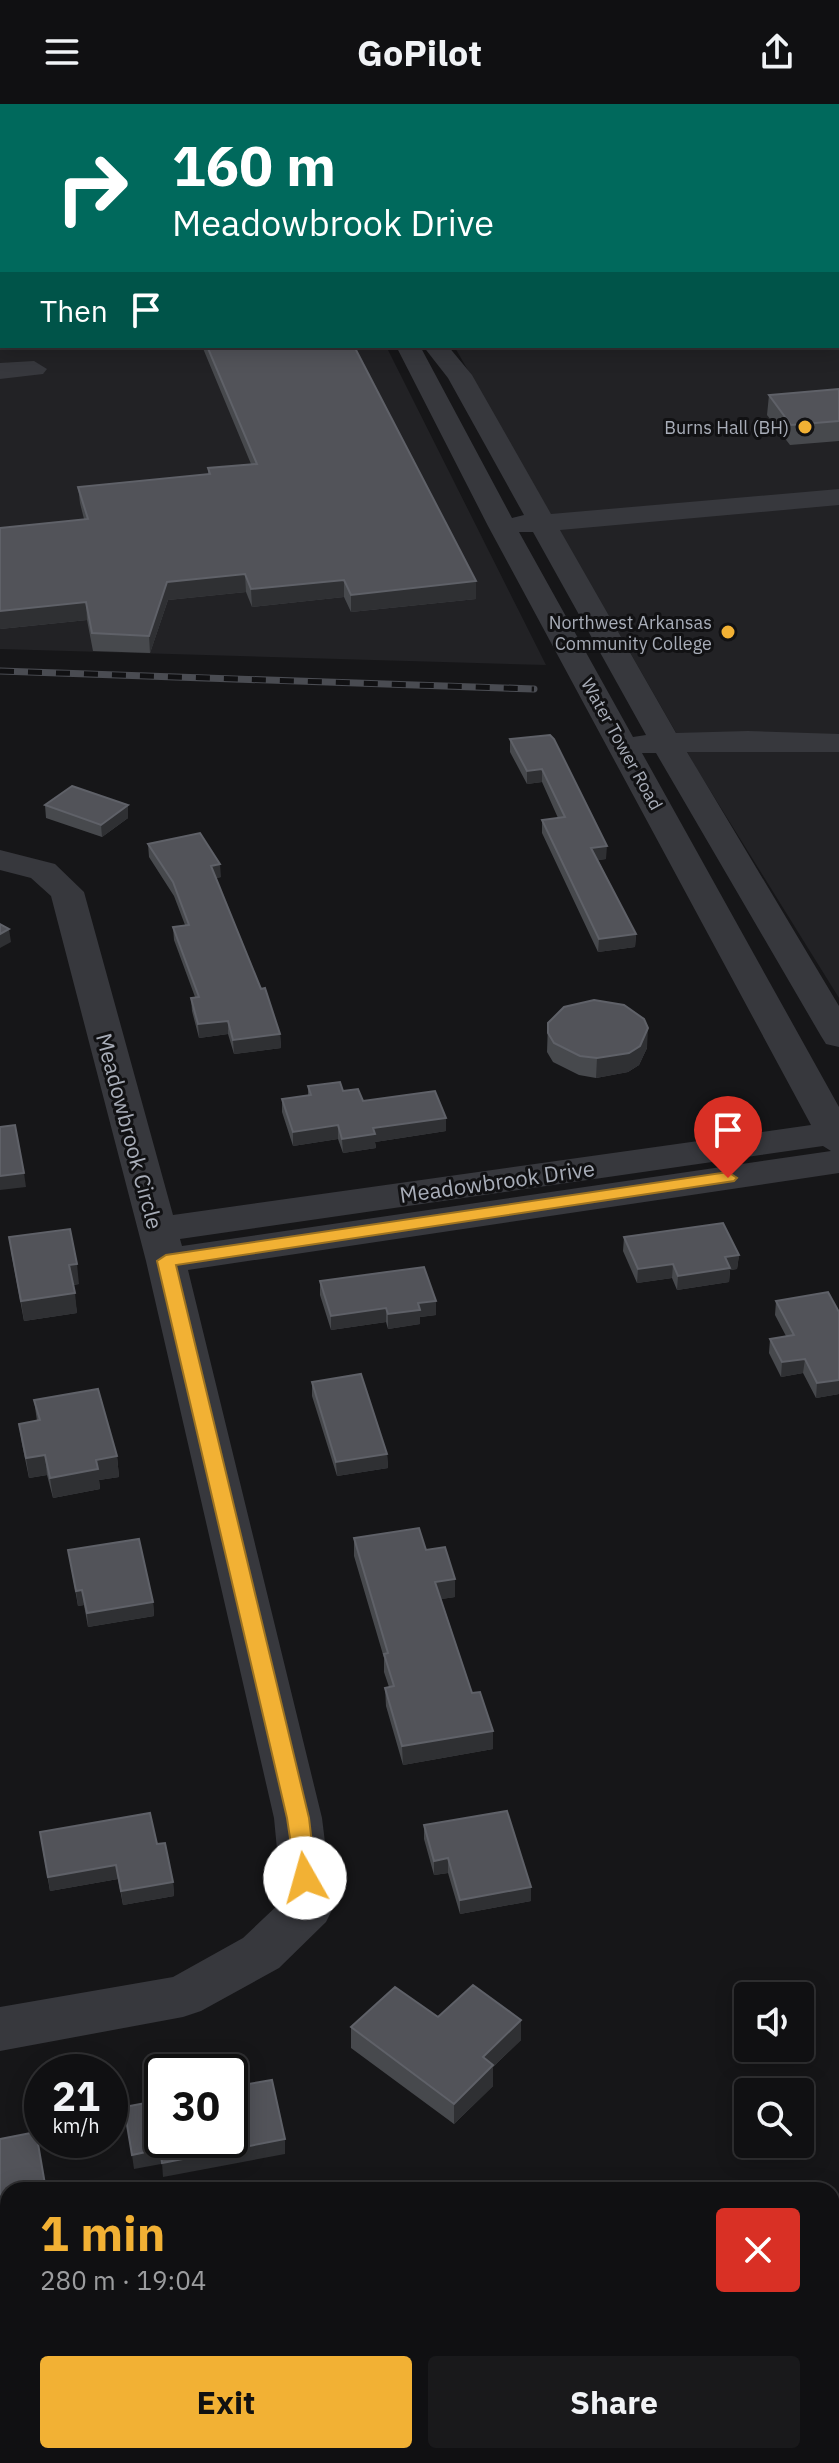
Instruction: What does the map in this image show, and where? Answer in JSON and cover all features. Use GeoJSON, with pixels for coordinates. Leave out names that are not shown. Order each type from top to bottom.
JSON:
{"type":"FeatureCollection","features":[{"type":"Feature","properties":{"kind":"street","name":"Water Tower Road"},"geometry":{"type":"LineString","coordinates":[[409,348],[502,526],[838,1142]]}},
{"type":"Feature","properties":{"kind":"street","name":"Water Tower Road"},"geometry":{"type":"LineString","coordinates":[[437,348],[459,375],[666,743],[839,1036]]}},
{"type":"Feature","properties":{"kind":"street"},"geometry":{"type":"LineString","coordinates":[[0,371],[34,369]]}},
{"type":"Feature","properties":{"kind":"street"},"geometry":{"type":"LineString","coordinates":[[502,526],[612,519],[839,497]]}},
{"type":"Feature","properties":{"kind":"street"},"geometry":{"type":"LineString","coordinates":[[623,745],[748,740],[839,743]]}},
{"type":"Feature","properties":{"kind":"street","name":"Meadowbrook Circle"},"geometry":{"type":"LineString","coordinates":[[0,860],[43,871],[67,892],[161,1246],[298,1818],[308,1908],[261,1953],[183,1996],[0,2029]]}},
{"type":"Feature","properties":{"kind":"street","name":"Meadowbrook Drive"},"geometry":{"type":"LineString","coordinates":[[161,1246],[838,1142]]}},
{"type":"Feature","properties":{"kind":"shaded area"},"geometry":{"type":"Polygon","coordinates":[[[0,348],[387,348],[546,665],[0,649],[0,348]]]}},
{"type":"Feature","properties":{"kind":"shaded area","name":"Northwest Arkansas Community College"},"geometry":{"type":"Polygon","coordinates":[[[455,348],[839,348],[839,998],[698,771],[455,348]]]}},
{"type":"Feature","properties":{"kind":"building"},"geometry":{"type":"Polygon","coordinates":[[[208,348],[355,348],[476,581],[351,595],[344,580],[251,589],[245,574],[167,582],[149,636],[92,633],[86,602],[0,611],[0,528],[88,519],[78,487],[210,474],[208,468],[257,464],[208,348]]]}},
{"type":"Feature","properties":{"kind":"building"},"geometry":{"type":"Polygon","coordinates":[[[839,389],[839,421],[791,425],[769,395],[839,389]]]}},
{"type":"Feature","properties":{"kind":"building"},"geometry":{"type":"Polygon","coordinates":[[[550,735],[607,846],[591,848],[636,934],[599,939],[542,820],[565,817],[542,769],[527,771],[510,739],[550,735]]]}},
{"type":"Feature","properties":{"kind":"building"},"geometry":{"type":"Polygon","coordinates":[[[72,786],[128,805],[101,825],[45,805],[72,786]]]}},
{"type":"Feature","properties":{"kind":"building"},"geometry":{"type":"Polygon","coordinates":[[[200,833],[220,864],[211,866],[261,989],[265,988],[280,1034],[233,1040],[228,1021],[198,1024],[191,998],[199,997],[173,927],[189,925],[173,882],[148,844],[200,833]]]}},
{"type":"Feature","properties":{"kind":"building"},"geometry":{"type":"Polygon","coordinates":[[[0,924],[9,929],[0,934],[0,924]]]}},
{"type":"Feature","properties":{"kind":"building"},"geometry":{"type":"Polygon","coordinates":[[[594,1000],[624,1005],[644,1019],[648,1028],[640,1046],[629,1053],[597,1058],[580,1056],[554,1043],[548,1033],[548,1023],[564,1007],[594,1000]]]}},
{"type":"Feature","properties":{"kind":"building"},"geometry":{"type":"Polygon","coordinates":[[[340,1082],[343,1091],[358,1089],[363,1101],[435,1091],[446,1118],[373,1128],[375,1134],[342,1139],[338,1125],[293,1132],[282,1099],[311,1095],[308,1086],[340,1082]]]}},
{"type":"Feature","properties":{"kind":"building"},"geometry":{"type":"Polygon","coordinates":[[[15,1125],[24,1173],[0,1176],[0,1127],[15,1125]]]}},
{"type":"Feature","properties":{"kind":"building"},"geometry":{"type":"Polygon","coordinates":[[[723,1223],[739,1255],[725,1257],[730,1268],[678,1276],[673,1264],[638,1269],[624,1237],[723,1223]]]}},
{"type":"Feature","properties":{"kind":"building"},"geometry":{"type":"Polygon","coordinates":[[[70,1229],[77,1264],[69,1265],[75,1293],[21,1301],[9,1237],[70,1229]]]}},
{"type":"Feature","properties":{"kind":"building"},"geometry":{"type":"Polygon","coordinates":[[[424,1267],[436,1301],[418,1303],[420,1310],[388,1314],[386,1308],[331,1316],[320,1281],[424,1267]]]}},
{"type":"Feature","properties":{"kind":"building"},"geometry":{"type":"Polygon","coordinates":[[[828,1292],[839,1312],[839,1380],[817,1383],[805,1359],[782,1362],[770,1339],[794,1335],[776,1301],[828,1292]]]}},
{"type":"Feature","properties":{"kind":"building"},"geometry":{"type":"Polygon","coordinates":[[[361,1374],[387,1454],[336,1462],[312,1382],[361,1374]]]}},
{"type":"Feature","properties":{"kind":"building"},"geometry":{"type":"Polygon","coordinates":[[[98,1389],[117,1456],[96,1460],[98,1469],[50,1478],[45,1455],[26,1458],[19,1424],[40,1420],[34,1400],[98,1389]]]}},
{"type":"Feature","properties":{"kind":"building"},"geometry":{"type":"Polygon","coordinates":[[[419,1528],[426,1550],[445,1547],[455,1579],[435,1582],[472,1693],[480,1692],[493,1731],[402,1746],[385,1688],[394,1686],[384,1654],[388,1653],[354,1538],[419,1528]]]}},
{"type":"Feature","properties":{"kind":"building"},"geometry":{"type":"Polygon","coordinates":[[[139,1539],[153,1602],[87,1613],[82,1590],[76,1591],[68,1550],[139,1539]]]}},
{"type":"Feature","properties":{"kind":"building"},"geometry":{"type":"Polygon","coordinates":[[[507,1811],[531,1887],[460,1900],[448,1858],[434,1861],[424,1825],[507,1811]]]}},
{"type":"Feature","properties":{"kind":"building"},"geometry":{"type":"Polygon","coordinates":[[[150,1813],[157,1844],[165,1843],[173,1882],[121,1891],[116,1865],[48,1877],[40,1832],[150,1813]]]}},
{"type":"Feature","properties":{"kind":"building"},"geometry":{"type":"Polygon","coordinates":[[[473,1985],[521,2020],[483,2057],[493,2065],[454,2104],[351,2027],[395,1987],[438,2017],[473,1985]]]}},
{"type":"Feature","properties":{"kind":"building"},"geometry":{"type":"Polygon","coordinates":[[[272,2080],[285,2139],[248,2146],[248,2084],[272,2080]]]}},
{"type":"Feature","properties":{"kind":"building"},"geometry":{"type":"Polygon","coordinates":[[[144,2103],[144,2152],[132,2155],[128,2131],[128,2106],[144,2103]]]}},
{"type":"Feature","properties":{"kind":"building"},"geometry":{"type":"Polygon","coordinates":[[[24,2134],[24,2158],[40,2158],[45,2182],[0,2182],[0,2139],[24,2134]]]}},
{"type":"Feature","properties":{"kind":"building"},"geometry":{"type":"Polygon","coordinates":[[[161,2158],[188,2158],[162,2163],[161,2158]]]}},
{"type":"Feature","properties":{"kind":"railway"},"geometry":{"type":"LineString","coordinates":[[0,671],[534,689]]}},
{"type":"Feature","properties":{"kind":"place","name":"Burns Hall (BH)"},"geometry":{"type":"Point","coordinates":[805,427]}},
{"type":"Feature","properties":{"kind":"place","name":"Northwest Arkansas Community College"},"geometry":{"type":"Point","coordinates":[728,632]}},
{"type":"Feature","properties":{"kind":"route"},"geometry":{"type":"LineString","coordinates":[[305,1878],[298,1818],[166,1261],[728,1178]]}}]}
